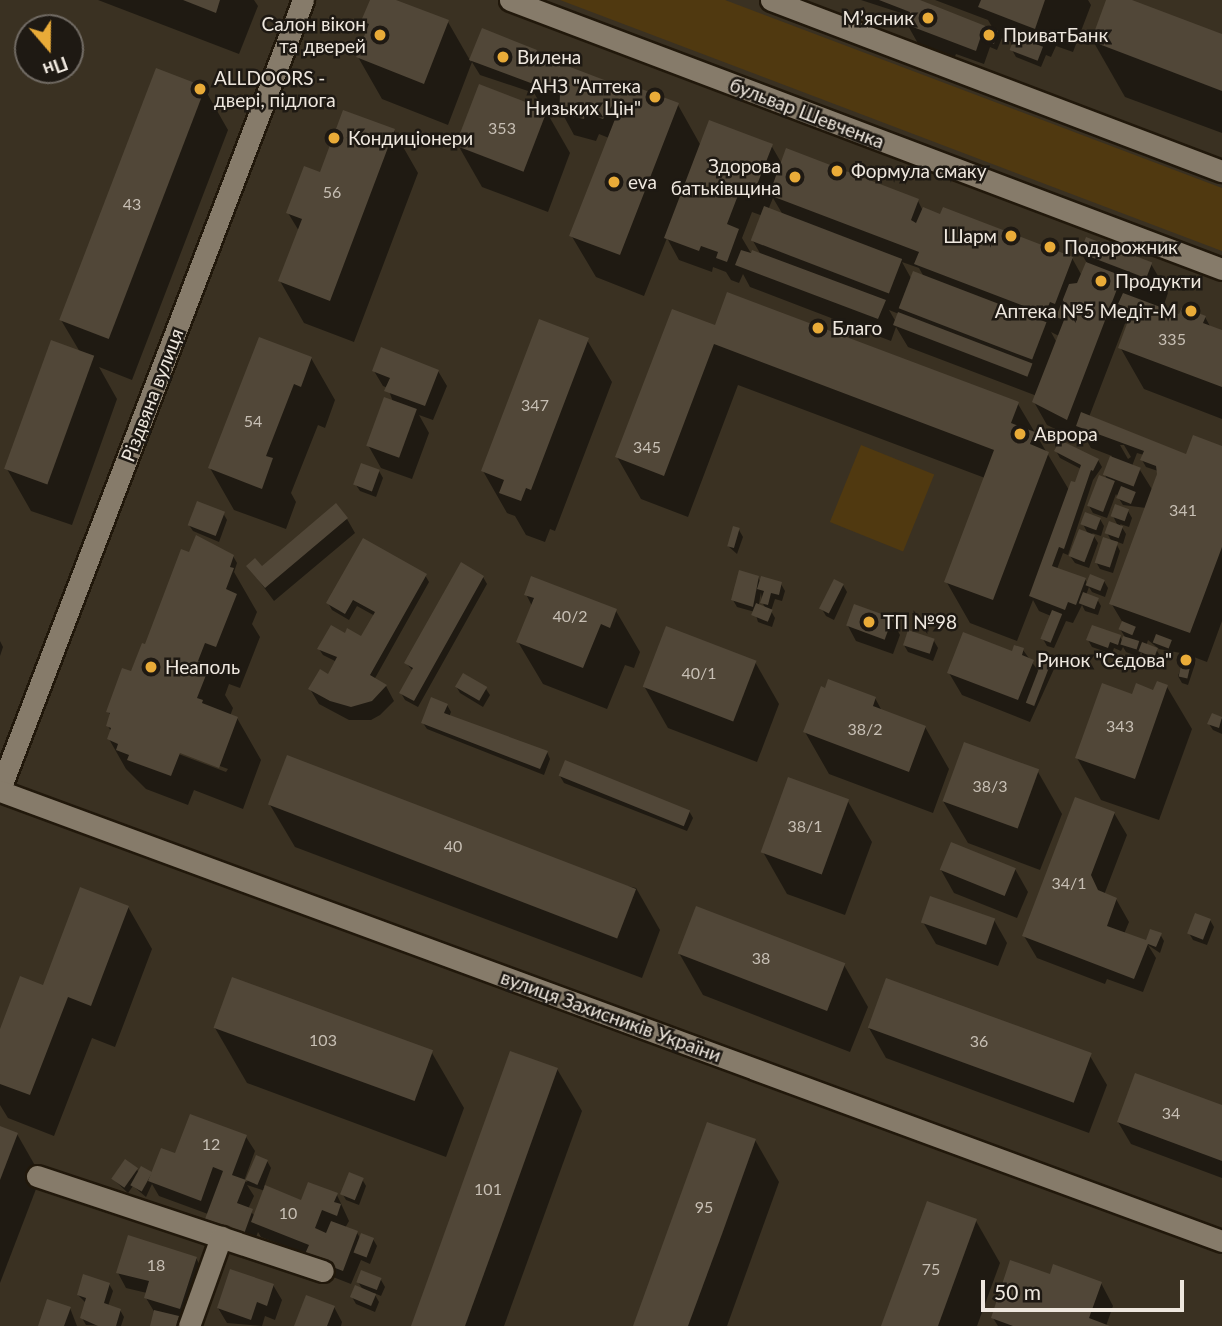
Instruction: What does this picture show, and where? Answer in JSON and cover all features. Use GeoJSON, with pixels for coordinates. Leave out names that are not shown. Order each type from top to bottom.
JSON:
{"type":"FeatureCollection","features":[{"type":"Feature","properties":{"kind":"street","name":"Різдвяна вулиця"},"geometry":{"type":"LineString","coordinates":[[0,790],[303,0]]}},
{"type":"Feature","properties":{"kind":"street","name":"бульвар Шевченка"},"geometry":{"type":"LineString","coordinates":[[510,0],[1222,269]]}},
{"type":"Feature","properties":{"kind":"street"},"geometry":{"type":"LineString","coordinates":[[771,0],[1222,171]]}},
{"type":"Feature","properties":{"kind":"street","name":"вулиця Захисників України"},"geometry":{"type":"LineString","coordinates":[[0,790],[1222,1241]]}},
{"type":"Feature","properties":{"kind":"street"},"geometry":{"type":"LineString","coordinates":[[37,1176],[323,1271]]}},
{"type":"Feature","properties":{"kind":"street"},"geometry":{"type":"LineString","coordinates":[[189,1326],[221,1237]]}},
{"type":"Feature","properties":{"kind":"shaded area"},"geometry":{"type":"Polygon","coordinates":[[[560,0],[725,0],[1222,188],[1222,251],[560,0]]]}},
{"type":"Feature","properties":{"kind":"shaded area"},"geometry":{"type":"Polygon","coordinates":[[[861,445],[934,475],[903,552],[830,522],[861,445]]]}},
{"type":"Feature","properties":{"kind":"building"},"geometry":{"type":"Polygon","coordinates":[[[183,0],[220,0],[216,13],[183,0]]]}},
{"type":"Feature","properties":{"kind":"building"},"geometry":{"type":"Polygon","coordinates":[[[370,0],[396,0],[449,20],[424,84],[356,57],[369,24],[361,21],[370,0]]]}},
{"type":"Feature","properties":{"kind":"building"},"geometry":{"type":"Polygon","coordinates":[[[879,0],[920,0],[998,31],[994,44],[980,39],[976,51],[905,24],[910,12],[879,0]]]}},
{"type":"Feature","properties":{"kind":"building"},"geometry":{"type":"Polygon","coordinates":[[[981,0],[1045,0],[1035,29],[978,7],[981,0]]]}},
{"type":"Feature","properties":{"kind":"building"},"geometry":{"type":"Polygon","coordinates":[[[1106,0],[1132,0],[1222,34],[1222,91],[1091,41],[1106,0]]]}},
{"type":"Feature","properties":{"kind":"building"},"geometry":{"type":"Polygon","coordinates":[[[482,28],[537,50],[536,54],[620,86],[617,93],[624,95],[628,84],[679,103],[620,255],[569,236],[619,109],[612,106],[603,119],[586,113],[584,119],[559,113],[560,94],[469,60],[482,28]]]}},
{"type":"Feature","properties":{"kind":"building"},"geometry":{"type":"Polygon","coordinates":[[[1015,36],[1043,47],[1038,61],[1010,50],[1015,36]]]}},
{"type":"Feature","properties":{"kind":"building"},"geometry":{"type":"Polygon","coordinates":[[[156,68],[205,87],[109,339],[59,320],[156,68]]]}},
{"type":"Feature","properties":{"kind":"building"},"geometry":{"type":"Polygon","coordinates":[[[479,84],[547,110],[523,172],[455,146],[479,84]]]}},
{"type":"Feature","properties":{"kind":"building"},"geometry":{"type":"Polygon","coordinates":[[[343,110],[395,129],[330,301],[278,281],[302,219],[286,213],[304,166],[320,172],[343,110]]]}},
{"type":"Feature","properties":{"kind":"building"},"geometry":{"type":"Polygon","coordinates":[[[709,120],[773,144],[753,195],[740,190],[727,224],[739,229],[727,262],[716,258],[718,252],[701,246],[699,251],[664,238],[709,120]]]}},
{"type":"Feature","properties":{"kind":"building"},"geometry":{"type":"Polygon","coordinates":[[[786,148],[919,199],[911,220],[916,223],[923,207],[940,214],[943,207],[1073,257],[1055,304],[1050,302],[1045,314],[914,264],[919,252],[769,195],[786,148]]]}},
{"type":"Feature","properties":{"kind":"building"},"geometry":{"type":"Polygon","coordinates":[[[764,206],[902,259],[889,294],[751,241],[764,206]]]}},
{"type":"Feature","properties":{"kind":"building"},"geometry":{"type":"Polygon","coordinates":[[[1086,237],[1152,262],[1146,278],[1080,253],[1086,237]]]}},
{"type":"Feature","properties":{"kind":"building"},"geometry":{"type":"Polygon","coordinates":[[[741,250],[751,253],[752,250],[886,300],[878,319],[735,265],[741,250]]]}},
{"type":"Feature","properties":{"kind":"building"},"geometry":{"type":"Polygon","coordinates":[[[1086,262],[1122,276],[1067,420],[1032,402],[1064,320],[1056,317],[1069,284],[1077,283],[1086,262]]]}},
{"type":"Feature","properties":{"kind":"building"},"geometry":{"type":"Polygon","coordinates":[[[913,271],[1047,322],[1032,360],[899,308],[913,271]]]}},
{"type":"Feature","properties":{"kind":"building"},"geometry":{"type":"Polygon","coordinates":[[[727,292],[1019,402],[1011,423],[1035,432],[1030,444],[1049,452],[993,600],[944,582],[994,450],[714,344],[664,476],[615,457],[672,309],[715,325],[727,292]]]}},
{"type":"Feature","properties":{"kind":"building"},"geometry":{"type":"Polygon","coordinates":[[[1123,293],[1179,314],[1182,307],[1206,316],[1203,323],[1222,330],[1222,387],[1118,348],[1132,310],[1118,304],[1123,293]]]}},
{"type":"Feature","properties":{"kind":"building"},"geometry":{"type":"Polygon","coordinates":[[[898,312],[1032,364],[1027,377],[893,325],[898,312]]]}},
{"type":"Feature","properties":{"kind":"building"},"geometry":{"type":"Polygon","coordinates":[[[539,319],[589,338],[531,490],[526,488],[521,501],[499,493],[504,480],[481,471],[539,319]]]}},
{"type":"Feature","properties":{"kind":"building"},"geometry":{"type":"Polygon","coordinates":[[[259,337],[312,357],[301,387],[294,384],[266,456],[273,458],[262,489],[208,468],[259,337]]]}},
{"type":"Feature","properties":{"kind":"building"},"geometry":{"type":"Polygon","coordinates":[[[51,340],[94,356],[47,484],[4,469],[51,340]]]}},
{"type":"Feature","properties":{"kind":"building"},"geometry":{"type":"Polygon","coordinates":[[[381,347],[439,370],[425,406],[384,391],[390,378],[372,371],[381,347]]]}},
{"type":"Feature","properties":{"kind":"building"},"geometry":{"type":"Polygon","coordinates":[[[384,397],[417,409],[399,458],[366,446],[384,397]]]}},
{"type":"Feature","properties":{"kind":"building"},"geometry":{"type":"Polygon","coordinates":[[[1081,412],[1186,454],[1193,435],[1222,446],[1222,547],[1190,633],[1109,604],[1157,474],[1156,466],[1140,460],[1144,451],[1076,426],[1081,412]]]}},
{"type":"Feature","properties":{"kind":"building"},"geometry":{"type":"Polygon","coordinates":[[[1060,440],[1099,459],[1093,471],[1091,470],[1064,549],[1059,547],[1052,566],[1086,578],[1076,605],[1068,602],[1065,610],[1029,596],[1071,481],[1075,482],[1081,465],[1054,451],[1060,440]]]}},
{"type":"Feature","properties":{"kind":"building"},"geometry":{"type":"Polygon","coordinates":[[[1110,456],[1141,468],[1134,486],[1103,475],[1110,456]]]}},
{"type":"Feature","properties":{"kind":"building"},"geometry":{"type":"Polygon","coordinates":[[[361,463],[380,470],[372,491],[353,485],[361,463]]]}},
{"type":"Feature","properties":{"kind":"building"},"geometry":{"type":"Polygon","coordinates":[[[1099,475],[1115,481],[1103,512],[1087,506],[1099,475]]]}},
{"type":"Feature","properties":{"kind":"building"},"geometry":{"type":"Polygon","coordinates":[[[1121,486],[1136,492],[1131,504],[1116,498],[1121,486]]]}},
{"type":"Feature","properties":{"kind":"building"},"geometry":{"type":"Polygon","coordinates":[[[197,501],[225,512],[216,536],[188,525],[197,501]]]}},
{"type":"Feature","properties":{"kind":"building"},"geometry":{"type":"Polygon","coordinates":[[[336,503],[348,518],[265,588],[246,566],[255,558],[262,566],[336,503]]]}},
{"type":"Feature","properties":{"kind":"building"},"geometry":{"type":"Polygon","coordinates":[[[1115,504],[1129,509],[1125,521],[1111,516],[1115,504]]]}},
{"type":"Feature","properties":{"kind":"building"},"geometry":{"type":"Polygon","coordinates":[[[1085,512],[1101,518],[1096,530],[1080,524],[1085,512]]]}},
{"type":"Feature","properties":{"kind":"building"},"geometry":{"type":"Polygon","coordinates":[[[1109,521],[1123,526],[1119,538],[1105,533],[1109,521]]]}},
{"type":"Feature","properties":{"kind":"building"},"geometry":{"type":"Polygon","coordinates":[[[733,526],[740,528],[734,548],[727,546],[733,526]]]}},
{"type":"Feature","properties":{"kind":"building"},"geometry":{"type":"Polygon","coordinates":[[[1079,529],[1095,535],[1084,562],[1069,556],[1079,529]]]}},
{"type":"Feature","properties":{"kind":"building"},"geometry":{"type":"Polygon","coordinates":[[[196,535],[234,555],[230,567],[234,568],[226,589],[237,594],[216,647],[205,643],[198,661],[210,665],[197,698],[203,700],[202,703],[238,717],[219,768],[180,753],[171,776],[127,760],[129,755],[116,750],[118,744],[107,739],[111,728],[106,726],[110,713],[106,712],[122,668],[131,671],[142,643],[145,644],[181,549],[189,552],[196,535]]]}},
{"type":"Feature","properties":{"kind":"building"},"geometry":{"type":"Polygon","coordinates":[[[1103,537],[1118,542],[1110,568],[1095,563],[1103,537]]]}},
{"type":"Feature","properties":{"kind":"building"},"geometry":{"type":"Polygon","coordinates":[[[363,538],[427,574],[370,675],[387,685],[372,701],[351,707],[330,701],[308,689],[320,669],[328,674],[337,657],[317,649],[331,625],[345,633],[347,628],[361,636],[375,612],[353,600],[345,614],[326,603],[363,538]]]}},
{"type":"Feature","properties":{"kind":"building"},"geometry":{"type":"Polygon","coordinates":[[[461,562],[484,576],[414,701],[399,693],[413,668],[404,663],[461,562]]]}},
{"type":"Feature","properties":{"kind":"building"},"geometry":{"type":"Polygon","coordinates":[[[739,570],[759,576],[753,607],[731,600],[739,570]]]}},
{"type":"Feature","properties":{"kind":"building"},"geometry":{"type":"Polygon","coordinates":[[[1090,574],[1105,580],[1100,591],[1086,585],[1090,574]]]}},
{"type":"Feature","properties":{"kind":"building"},"geometry":{"type":"Polygon","coordinates":[[[531,576],[617,609],[610,628],[601,624],[583,668],[516,642],[534,598],[524,595],[531,576]]]}},
{"type":"Feature","properties":{"kind":"building"},"geometry":{"type":"Polygon","coordinates":[[[761,576],[782,582],[779,595],[771,593],[768,605],[760,603],[764,591],[757,589],[761,576]]]}},
{"type":"Feature","properties":{"kind":"building"},"geometry":{"type":"Polygon","coordinates":[[[834,579],[844,584],[829,613],[819,608],[834,579]]]}},
{"type":"Feature","properties":{"kind":"building"},"geometry":{"type":"Polygon","coordinates":[[[1083,592],[1099,598],[1095,609],[1079,603],[1083,592]]]}},
{"type":"Feature","properties":{"kind":"building"},"geometry":{"type":"Polygon","coordinates":[[[756,603],[773,610],[768,622],[751,615],[756,603]]]}},
{"type":"Feature","properties":{"kind":"building","name":"ТП №98"},"geometry":{"type":"Polygon","coordinates":[[[854,604],[893,618],[885,640],[846,626],[854,604]]]}},
{"type":"Feature","properties":{"kind":"building"},"geometry":{"type":"Polygon","coordinates":[[[1052,610],[1062,614],[1051,643],[1040,639],[1052,610]]]}},
{"type":"Feature","properties":{"kind":"building"},"geometry":{"type":"Polygon","coordinates":[[[1122,621],[1136,627],[1132,635],[1118,629],[1122,621]]]}},
{"type":"Feature","properties":{"kind":"building"},"geometry":{"type":"Polygon","coordinates":[[[1092,625],[1121,635],[1118,645],[1110,642],[1108,648],[1086,640],[1092,625]]]}},
{"type":"Feature","properties":{"kind":"building"},"geometry":{"type":"Polygon","coordinates":[[[666,626],[757,661],[733,721],[643,687],[666,626]]]}},
{"type":"Feature","properties":{"kind":"building"},"geometry":{"type":"Polygon","coordinates":[[[908,630],[935,639],[930,654],[903,645],[908,630]]]}},
{"type":"Feature","properties":{"kind":"building"},"geometry":{"type":"Polygon","coordinates":[[[963,632],[1012,651],[1014,645],[1024,648],[1022,655],[1034,660],[1018,700],[947,673],[963,632]]]}},
{"type":"Feature","properties":{"kind":"building"},"geometry":{"type":"Polygon","coordinates":[[[1156,634],[1172,640],[1169,648],[1153,642],[1156,634]]]}},
{"type":"Feature","properties":{"kind":"building"},"geometry":{"type":"Polygon","coordinates":[[[1123,636],[1139,641],[1137,650],[1120,645],[1123,636]]]}},
{"type":"Feature","properties":{"kind":"building"},"geometry":{"type":"Polygon","coordinates":[[[1142,642],[1158,648],[1154,657],[1138,651],[1142,642]]]}},
{"type":"Feature","properties":{"kind":"building"},"geometry":{"type":"Polygon","coordinates":[[[1184,653],[1193,655],[1187,678],[1179,676],[1184,653]]]}},
{"type":"Feature","properties":{"kind":"building"},"geometry":{"type":"Polygon","coordinates":[[[1043,658],[1051,661],[1034,706],[1026,703],[1043,658]]]}},
{"type":"Feature","properties":{"kind":"building"},"geometry":{"type":"Polygon","coordinates":[[[463,673],[487,687],[479,701],[455,687],[463,673]]]}},
{"type":"Feature","properties":{"kind":"building"},"geometry":{"type":"Polygon","coordinates":[[[828,679],[876,697],[873,706],[926,726],[909,772],[803,732],[821,686],[825,688],[828,679]]]}},
{"type":"Feature","properties":{"kind":"building"},"geometry":{"type":"Polygon","coordinates":[[[1157,681],[1168,685],[1135,779],[1075,758],[1102,683],[1132,694],[1136,683],[1153,690],[1157,681]]]}},
{"type":"Feature","properties":{"kind":"building"},"geometry":{"type":"Polygon","coordinates":[[[431,697],[448,704],[444,713],[548,751],[540,769],[421,723],[431,697]]]}},
{"type":"Feature","properties":{"kind":"building"},"geometry":{"type":"Polygon","coordinates":[[[1212,713],[1222,717],[1219,728],[1207,724],[1212,713]]]}},
{"type":"Feature","properties":{"kind":"building"},"geometry":{"type":"Polygon","coordinates":[[[964,742],[1039,769],[1018,829],[942,801],[964,742]]]}},
{"type":"Feature","properties":{"kind":"building"},"geometry":{"type":"Polygon","coordinates":[[[287,755],[636,889],[617,939],[268,804],[287,755]]]}},
{"type":"Feature","properties":{"kind":"building"},"geometry":{"type":"Polygon","coordinates":[[[565,760],[690,811],[684,826],[559,776],[565,760]]]}},
{"type":"Feature","properties":{"kind":"building"},"geometry":{"type":"Polygon","coordinates":[[[788,777],[849,799],[822,874],[761,852],[788,777]]]}},
{"type":"Feature","properties":{"kind":"building"},"geometry":{"type":"Polygon","coordinates":[[[1075,797],[1115,812],[1091,875],[1098,890],[1117,898],[1107,926],[1146,940],[1150,929],[1162,933],[1156,947],[1148,944],[1134,979],[1022,936],[1075,797]]]}},
{"type":"Feature","properties":{"kind":"building"},"geometry":{"type":"Polygon","coordinates":[[[951,842],[1016,868],[1005,896],[940,870],[951,842]]]}},
{"type":"Feature","properties":{"kind":"building"},"geometry":{"type":"Polygon","coordinates":[[[80,887],[129,906],[91,1006],[68,997],[30,1095],[0,1084],[0,1029],[20,976],[43,985],[80,887]]]}},
{"type":"Feature","properties":{"kind":"building"},"geometry":{"type":"Polygon","coordinates":[[[930,896],[995,918],[986,945],[921,922],[930,896]]]}},
{"type":"Feature","properties":{"kind":"building"},"geometry":{"type":"Polygon","coordinates":[[[696,906],[845,963],[827,1011],[678,954],[696,906]]]}},
{"type":"Feature","properties":{"kind":"building"},"geometry":{"type":"Polygon","coordinates":[[[1195,913],[1211,919],[1203,940],[1187,934],[1195,913]]]}},
{"type":"Feature","properties":{"kind":"building"},"geometry":{"type":"Polygon","coordinates":[[[232,977],[433,1050],[415,1101],[214,1028],[232,977]]]}},
{"type":"Feature","properties":{"kind":"building"},"geometry":{"type":"Polygon","coordinates":[[[886,978],[1092,1053],[1074,1103],[868,1028],[886,978]]]}},
{"type":"Feature","properties":{"kind":"building"},"geometry":{"type":"Polygon","coordinates":[[[510,1051],[558,1068],[505,1216],[465,1326],[411,1326],[510,1051]]]}},
{"type":"Feature","properties":{"kind":"building"},"geometry":{"type":"Polygon","coordinates":[[[1135,1073],[1222,1105],[1222,1161],[1117,1122],[1135,1073]]]}},
{"type":"Feature","properties":{"kind":"building"},"geometry":{"type":"Polygon","coordinates":[[[190,1114],[247,1135],[232,1175],[246,1180],[237,1203],[253,1209],[244,1234],[205,1219],[223,1171],[213,1167],[201,1201],[148,1181],[161,1148],[175,1153],[190,1114]]]}},
{"type":"Feature","properties":{"kind":"building"},"geometry":{"type":"Polygon","coordinates":[[[707,1122],[756,1139],[722,1234],[688,1326],[633,1326],[707,1122]]]}},
{"type":"Feature","properties":{"kind":"building"},"geometry":{"type":"Polygon","coordinates":[[[0,1126],[18,1133],[0,1180],[0,1126]]]}},
{"type":"Feature","properties":{"kind":"building"},"geometry":{"type":"Polygon","coordinates":[[[256,1155],[268,1160],[257,1185],[245,1180],[256,1155]]]}},
{"type":"Feature","properties":{"kind":"building"},"geometry":{"type":"Polygon","coordinates":[[[125,1159],[138,1168],[124,1188],[111,1179],[125,1159]]]}},
{"type":"Feature","properties":{"kind":"building"},"geometry":{"type":"Polygon","coordinates":[[[141,1166],[152,1172],[142,1192],[130,1185],[141,1166]]]}},
{"type":"Feature","properties":{"kind":"building"},"geometry":{"type":"Polygon","coordinates":[[[349,1172],[364,1178],[355,1200],[340,1194],[349,1172]]]}},
{"type":"Feature","properties":{"kind":"building"},"geometry":{"type":"Polygon","coordinates":[[[308,1182],[338,1193],[334,1202],[341,1204],[337,1216],[322,1210],[315,1228],[326,1233],[331,1221],[358,1231],[343,1271],[304,1256],[309,1245],[251,1222],[265,1185],[301,1200],[308,1182]]]}},
{"type":"Feature","properties":{"kind":"building"},"geometry":{"type":"Polygon","coordinates":[[[927,1201],[977,1219],[938,1326],[881,1326],[927,1201]]]}},
{"type":"Feature","properties":{"kind":"building"},"geometry":{"type":"Polygon","coordinates":[[[361,1233],[374,1238],[367,1258],[353,1253],[361,1233]]]}},
{"type":"Feature","properties":{"kind":"building"},"geometry":{"type":"Polygon","coordinates":[[[128,1235],[197,1257],[180,1309],[144,1298],[149,1281],[116,1273],[128,1235]]]}},
{"type":"Feature","properties":{"kind":"building"},"geometry":{"type":"Polygon","coordinates":[[[1010,1260],[1050,1274],[1053,1264],[1102,1282],[1089,1318],[1110,1326],[1013,1326],[991,1318],[1010,1260]]]}},
{"type":"Feature","properties":{"kind":"building"},"geometry":{"type":"Polygon","coordinates":[[[230,1269],[274,1284],[267,1306],[257,1302],[251,1320],[217,1308],[230,1269]]]}},
{"type":"Feature","properties":{"kind":"building"},"geometry":{"type":"Polygon","coordinates":[[[361,1270],[382,1278],[377,1290],[356,1282],[361,1270]]]}},
{"type":"Feature","properties":{"kind":"building"},"geometry":{"type":"Polygon","coordinates":[[[83,1274],[110,1283],[104,1303],[121,1309],[116,1326],[98,1326],[80,1318],[86,1298],[77,1295],[83,1274]]]}},
{"type":"Feature","properties":{"kind":"building"},"geometry":{"type":"Polygon","coordinates":[[[355,1285],[376,1294],[371,1306],[350,1297],[355,1285]]]}},
{"type":"Feature","properties":{"kind":"building"},"geometry":{"type":"Polygon","coordinates":[[[306,1295],[335,1306],[327,1326],[294,1326],[306,1295]]]}},
{"type":"Feature","properties":{"kind":"building"},"geometry":{"type":"Polygon","coordinates":[[[47,1299],[71,1307],[64,1326],[38,1326],[47,1299]]]}},
{"type":"Feature","properties":{"kind":"building"},"geometry":{"type":"Polygon","coordinates":[[[154,1310],[179,1316],[176,1326],[150,1326],[154,1310]]]}},
{"type":"Feature","properties":{"kind":"place","name":"Мʼясник"},"geometry":{"type":"Point","coordinates":[928,18]}},
{"type":"Feature","properties":{"kind":"place","name":"Салон вікон та дверей"},"geometry":{"type":"Point","coordinates":[380,35]}},
{"type":"Feature","properties":{"kind":"place","name":"ПриватБанк"},"geometry":{"type":"Point","coordinates":[989,35]}},
{"type":"Feature","properties":{"kind":"place","name":"Вилена"},"geometry":{"type":"Point","coordinates":[503,57]}},
{"type":"Feature","properties":{"kind":"place","name":"ALLDOORS - двері, підлога"},"geometry":{"type":"Point","coordinates":[200,89]}},
{"type":"Feature","properties":{"kind":"place","name":"АНЗ \"Аптека Низьких Цiн\""},"geometry":{"type":"Point","coordinates":[655,97]}},
{"type":"Feature","properties":{"kind":"place","name":"Кондиціонери"},"geometry":{"type":"Point","coordinates":[334,138]}},
{"type":"Feature","properties":{"kind":"place","name":"Формула смаку"},"geometry":{"type":"Point","coordinates":[837,171]}},
{"type":"Feature","properties":{"kind":"place","name":"Здорова батьківщина"},"geometry":{"type":"Point","coordinates":[795,177]}},
{"type":"Feature","properties":{"kind":"place","name":"eva"},"geometry":{"type":"Point","coordinates":[614,182]}},
{"type":"Feature","properties":{"kind":"place","name":"Шарм"},"geometry":{"type":"Point","coordinates":[1011,236]}},
{"type":"Feature","properties":{"kind":"place","name":"Подорожник"},"geometry":{"type":"Point","coordinates":[1050,247]}},
{"type":"Feature","properties":{"kind":"place","name":"Продукти"},"geometry":{"type":"Point","coordinates":[1101,281]}},
{"type":"Feature","properties":{"kind":"place","name":"Аптека №5 Медіт-М"},"geometry":{"type":"Point","coordinates":[1191,311]}},
{"type":"Feature","properties":{"kind":"place","name":"Благо"},"geometry":{"type":"Point","coordinates":[818,328]}},
{"type":"Feature","properties":{"kind":"place","name":"Аврора"},"geometry":{"type":"Point","coordinates":[1020,434]}},
{"type":"Feature","properties":{"kind":"place","name":"ТП №98"},"geometry":{"type":"Point","coordinates":[869,622]}},
{"type":"Feature","properties":{"kind":"place","name":"Ринок \"Сєдова\""},"geometry":{"type":"Point","coordinates":[1186,660]}},
{"type":"Feature","properties":{"kind":"place","name":"Неаполь"},"geometry":{"type":"Point","coordinates":[151,667]}}]}
